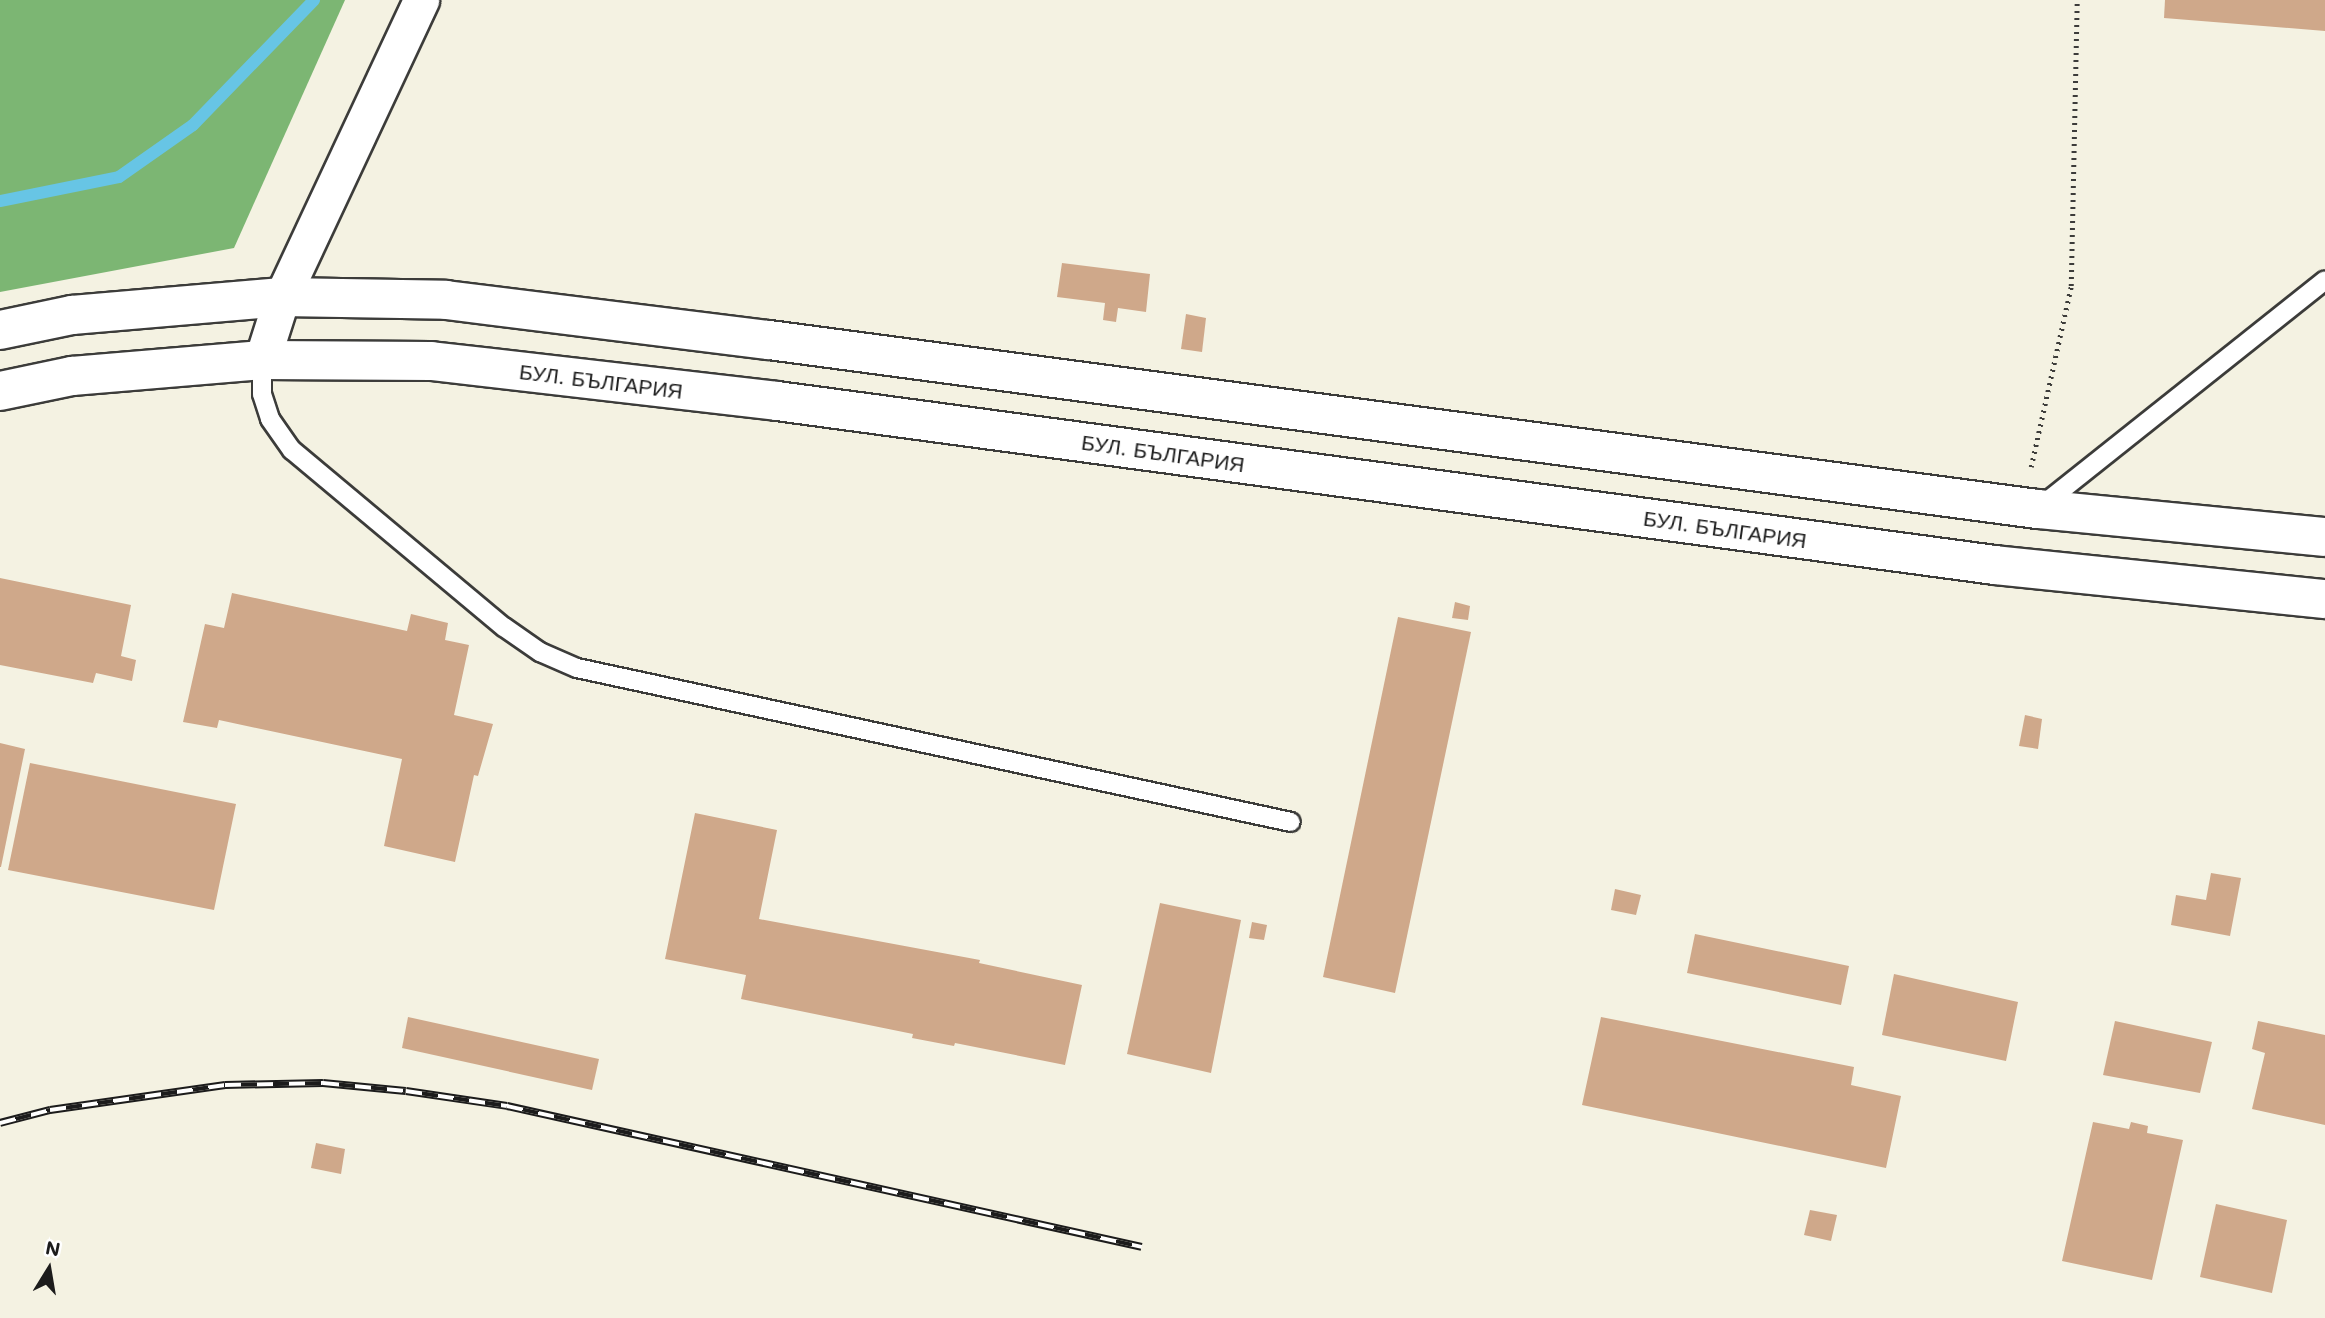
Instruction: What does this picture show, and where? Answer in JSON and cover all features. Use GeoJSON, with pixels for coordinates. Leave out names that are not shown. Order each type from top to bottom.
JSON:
{"type":"FeatureCollection","features":[{"type":"Feature","properties":{"kind":"street"},"geometry":{"type":"LineString","coordinates":[[262,360],[282,297],[421,0]]}},
{"type":"Feature","properties":{"kind":"street"},"geometry":{"type":"LineString","coordinates":[[0,330],[72,315],[282,297],[446,300],[769,340],[2030,508],[2325,537]]}},
{"type":"Feature","properties":{"kind":"street","name":"БУЛ. БЪЛГАРИЯ"},"geometry":{"type":"LineString","coordinates":[[0,391],[72,376],[262,360],[431,361],[778,401],[1995,565],[2325,599]]}},
{"type":"Feature","properties":{"kind":"lane"},"geometry":{"type":"LineString","coordinates":[[2030,508],[2325,280]]}},
{"type":"Feature","properties":{"kind":"lane"},"geometry":{"type":"LineString","coordinates":[[262,360],[262,394],[270,419],[292,450],[504,626],[540,652],[577,668],[1291,822]]}},
{"type":"Feature","properties":{"kind":"path"},"geometry":{"type":"LineString","coordinates":[[2030,508],[2071,286],[2077,0]]}},
{"type":"Feature","properties":{"kind":"green space"},"geometry":{"type":"Polygon","coordinates":[[[0,0],[345,0],[234,248],[0,292],[0,0]]]}},
{"type":"Feature","properties":{"kind":"building"},"geometry":{"type":"Polygon","coordinates":[[[2165,0],[2325,0],[2325,31],[2164,18],[2165,0]]]}},
{"type":"Feature","properties":{"kind":"building"},"geometry":{"type":"Polygon","coordinates":[[[1062,263],[1150,274],[1146,312],[1118,308],[1116,322],[1103,320],[1105,303],[1057,297],[1062,263]]]}},
{"type":"Feature","properties":{"kind":"building"},"geometry":{"type":"Polygon","coordinates":[[[1186,314],[1206,318],[1202,352],[1181,349],[1186,314]]]}},
{"type":"Feature","properties":{"kind":"building"},"geometry":{"type":"Polygon","coordinates":[[[0,578],[131,605],[121,656],[136,660],[132,681],[96,673],[93,683],[0,665],[0,578]]]}},
{"type":"Feature","properties":{"kind":"building"},"geometry":{"type":"Polygon","coordinates":[[[232,593],[407,631],[411,614],[448,623],[445,640],[469,645],[454,715],[493,724],[478,776],[474,775],[455,862],[384,846],[402,759],[219,720],[217,728],[183,722],[205,624],[224,628],[232,593]]]}},
{"type":"Feature","properties":{"kind":"building"},"geometry":{"type":"Polygon","coordinates":[[[1455,602],[1470,606],[1468,620],[1452,618],[1455,602]]]}},
{"type":"Feature","properties":{"kind":"building"},"geometry":{"type":"Polygon","coordinates":[[[1398,617],[1471,632],[1395,993],[1323,977],[1398,617]]]}},
{"type":"Feature","properties":{"kind":"building"},"geometry":{"type":"Polygon","coordinates":[[[2025,715],[2042,719],[2038,749],[2019,746],[2025,715]]]}},
{"type":"Feature","properties":{"kind":"building"},"geometry":{"type":"Polygon","coordinates":[[[0,743],[25,749],[1,867],[0,867],[0,743]]]}},
{"type":"Feature","properties":{"kind":"building"},"geometry":{"type":"Polygon","coordinates":[[[30,763],[236,804],[214,910],[8,870],[30,763]]]}},
{"type":"Feature","properties":{"kind":"building"},"geometry":{"type":"Polygon","coordinates":[[[695,813],[777,830],[759,919],[980,960],[979,963],[1082,985],[1065,1065],[955,1043],[954,1046],[912,1038],[913,1034],[741,999],[746,975],[665,959],[695,813]]]}},
{"type":"Feature","properties":{"kind":"building"},"geometry":{"type":"Polygon","coordinates":[[[2211,873],[2241,878],[2230,936],[2171,925],[2176,895],[2206,900],[2211,873]]]}},
{"type":"Feature","properties":{"kind":"building"},"geometry":{"type":"Polygon","coordinates":[[[1615,889],[1641,895],[1636,915],[1611,910],[1615,889]]]}},
{"type":"Feature","properties":{"kind":"building"},"geometry":{"type":"Polygon","coordinates":[[[1160,903],[1241,920],[1211,1073],[1127,1054],[1160,903]]]}},
{"type":"Feature","properties":{"kind":"building"},"geometry":{"type":"Polygon","coordinates":[[[1252,922],[1267,925],[1264,940],[1249,938],[1252,922]]]}},
{"type":"Feature","properties":{"kind":"building"},"geometry":{"type":"Polygon","coordinates":[[[1695,934],[1849,966],[1841,1005],[1687,973],[1695,934]]]}},
{"type":"Feature","properties":{"kind":"building"},"geometry":{"type":"Polygon","coordinates":[[[1894,974],[2018,1002],[2006,1061],[1882,1035],[1894,974]]]}},
{"type":"Feature","properties":{"kind":"building"},"geometry":{"type":"Polygon","coordinates":[[[408,1017],[599,1059],[592,1090],[402,1048],[408,1017]]]}},
{"type":"Feature","properties":{"kind":"building"},"geometry":{"type":"Polygon","coordinates":[[[1601,1017],[1854,1067],[1851,1085],[1901,1096],[1886,1168],[1582,1105],[1601,1017]]]}},
{"type":"Feature","properties":{"kind":"building"},"geometry":{"type":"Polygon","coordinates":[[[2115,1021],[2212,1042],[2200,1093],[2103,1075],[2115,1021]]]}},
{"type":"Feature","properties":{"kind":"building"},"geometry":{"type":"Polygon","coordinates":[[[2258,1021],[2325,1035],[2325,1125],[2252,1109],[2265,1053],[2252,1049],[2258,1021]]]}},
{"type":"Feature","properties":{"kind":"building"},"geometry":{"type":"Polygon","coordinates":[[[2093,1122],[2129,1129],[2131,1122],[2148,1126],[2147,1133],[2183,1140],[2152,1280],[2062,1261],[2093,1122]]]}},
{"type":"Feature","properties":{"kind":"building"},"geometry":{"type":"Polygon","coordinates":[[[316,1143],[345,1149],[341,1174],[311,1168],[316,1143]]]}},
{"type":"Feature","properties":{"kind":"building"},"geometry":{"type":"Polygon","coordinates":[[[2216,1204],[2287,1220],[2272,1293],[2200,1277],[2216,1204]]]}},
{"type":"Feature","properties":{"kind":"building"},"geometry":{"type":"Polygon","coordinates":[[[1810,1210],[1837,1215],[1831,1241],[1804,1235],[1810,1210]]]}},
{"type":"Feature","properties":{"kind":"waterway"},"geometry":{"type":"LineString","coordinates":[[0,201],[119,177],[193,125],[314,0]]}},
{"type":"Feature","properties":{"kind":"railway"},"geometry":{"type":"LineString","coordinates":[[0,1123],[50,1110],[225,1085],[323,1083],[406,1091],[507,1106],[1142,1247]]}}]}
